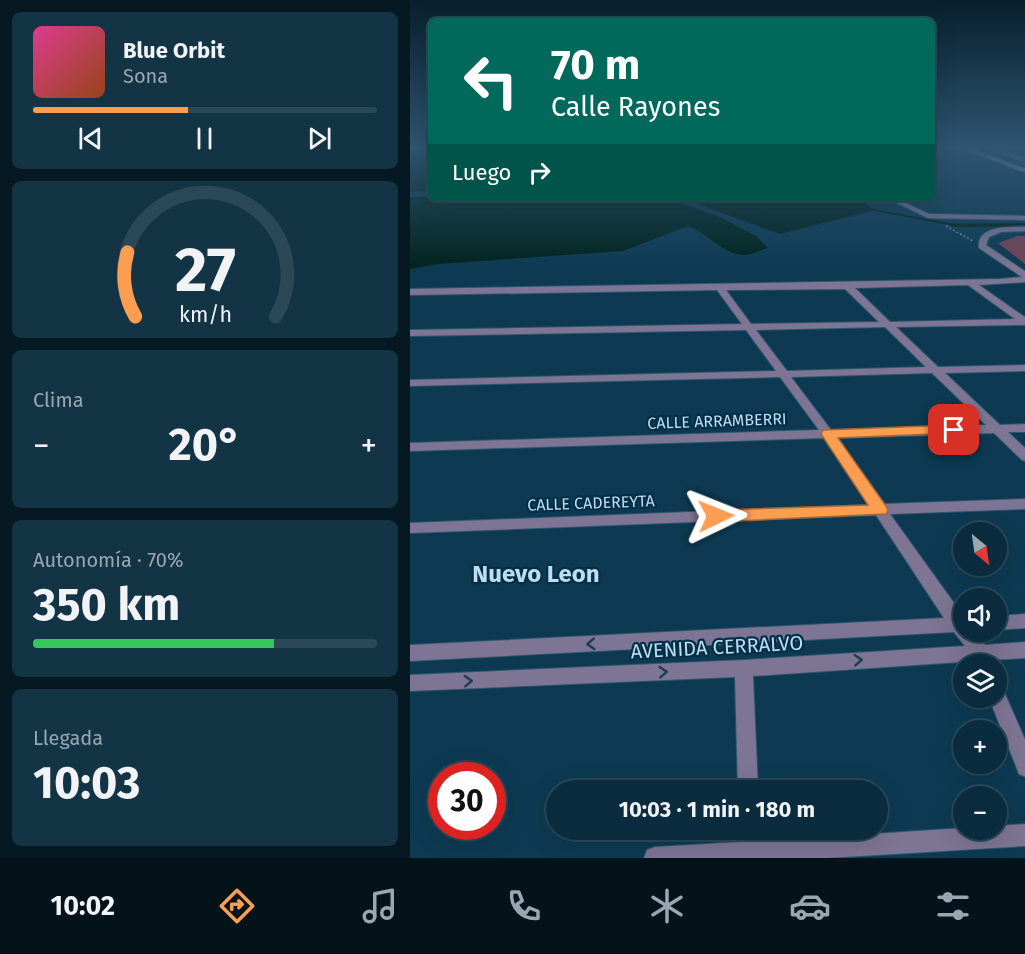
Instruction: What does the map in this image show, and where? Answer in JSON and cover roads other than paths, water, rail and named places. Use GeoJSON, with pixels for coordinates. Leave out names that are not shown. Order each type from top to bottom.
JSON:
{"type":"FeatureCollection","features":[{"type":"Feature","properties":{"kind":"street"},"geometry":{"type":"LineString","coordinates":[[896,201],[928,216],[1025,218]]}},
{"type":"Feature","properties":{"kind":"street"},"geometry":{"type":"LineString","coordinates":[[1025,229],[992,232],[983,239],[983,246],[1025,278]]}},
{"type":"Feature","properties":{"kind":"street"},"geometry":{"type":"LineString","coordinates":[[410,292],[847,286],[970,283],[1025,278]]}},
{"type":"Feature","properties":{"kind":"street"},"geometry":{"type":"LineString","coordinates":[[970,283],[1025,322]]}},
{"type":"Feature","properties":{"kind":"street"},"geometry":{"type":"LineString","coordinates":[[847,286],[1025,457]]}},
{"type":"Feature","properties":{"kind":"street"},"geometry":{"type":"LineString","coordinates":[[719,287],[751,327],[828,434],[953,614]]}},
{"type":"Feature","properties":{"kind":"street"},"geometry":{"type":"LineString","coordinates":[[410,333],[1025,322]]}},
{"type":"Feature","properties":{"kind":"street"},"geometry":{"type":"LineString","coordinates":[[410,383],[1025,368]]}},
{"type":"Feature","properties":{"kind":"street","name":"CALLE ARRAMBERRI"},"geometry":{"type":"LineString","coordinates":[[410,447],[1025,428]]}},
{"type":"Feature","properties":{"kind":"street","name":"CALLE CADEREYTA"},"geometry":{"type":"LineString","coordinates":[[410,528],[1025,504]]}},
{"type":"Feature","properties":{"kind":"street"},"geometry":{"type":"LineString","coordinates":[[1007,622],[1025,621]]}},
{"type":"Feature","properties":{"kind":"street","name":"AVENIDA CERRALVO"},"geometry":{"type":"LineString","coordinates":[[410,653],[953,625]]}},
{"type":"Feature","properties":{"kind":"street","name":"AVENIDA CERRALVO"},"geometry":{"type":"LineString","coordinates":[[1004,654],[1025,650]]}},
{"type":"Feature","properties":{"kind":"street","name":"AVENIDA CERRALVO"},"geometry":{"type":"LineString","coordinates":[[410,683],[953,659]]}},
{"type":"Feature","properties":{"kind":"street"},"geometry":{"type":"LineString","coordinates":[[744,668],[748,780]]}},
{"type":"Feature","properties":{"kind":"street"},"geometry":{"type":"LineString","coordinates":[[1002,708],[1025,767]]}},
{"type":"Feature","properties":{"kind":"street"},"geometry":{"type":"LineString","coordinates":[[655,858],[751,855],[1025,835]]}},
{"type":"Feature","properties":{"kind":"street"},"geometry":{"type":"LineString","coordinates":[[750,840],[751,855]]}},
{"type":"Feature","properties":{"kind":"waterway"},"geometry":{"type":"LineString","coordinates":[[875,210],[955,225]]}},
{"type":"Feature","properties":{"kind":"waterway"},"geometry":{"type":"LineString","coordinates":[[993,225],[1026,224]]}},
{"type":"Feature","properties":{"kind":"waterway"},"geometry":{"type":"LineString","coordinates":[[955,225],[993,225]]}},
{"type":"Feature","properties":{"kind":"waterway"},"geometry":{"type":"LineString","coordinates":[[955,225],[993,225]]}},
{"type":"Feature","properties":{"kind":"waterway"},"geometry":{"type":"LineString","coordinates":[[993,225],[1009,225]]}},
{"type":"Feature","properties":{"kind":"district","name":"Nuevo Leon"},"geometry":{"type":"Point","coordinates":[536,574]}}]}
